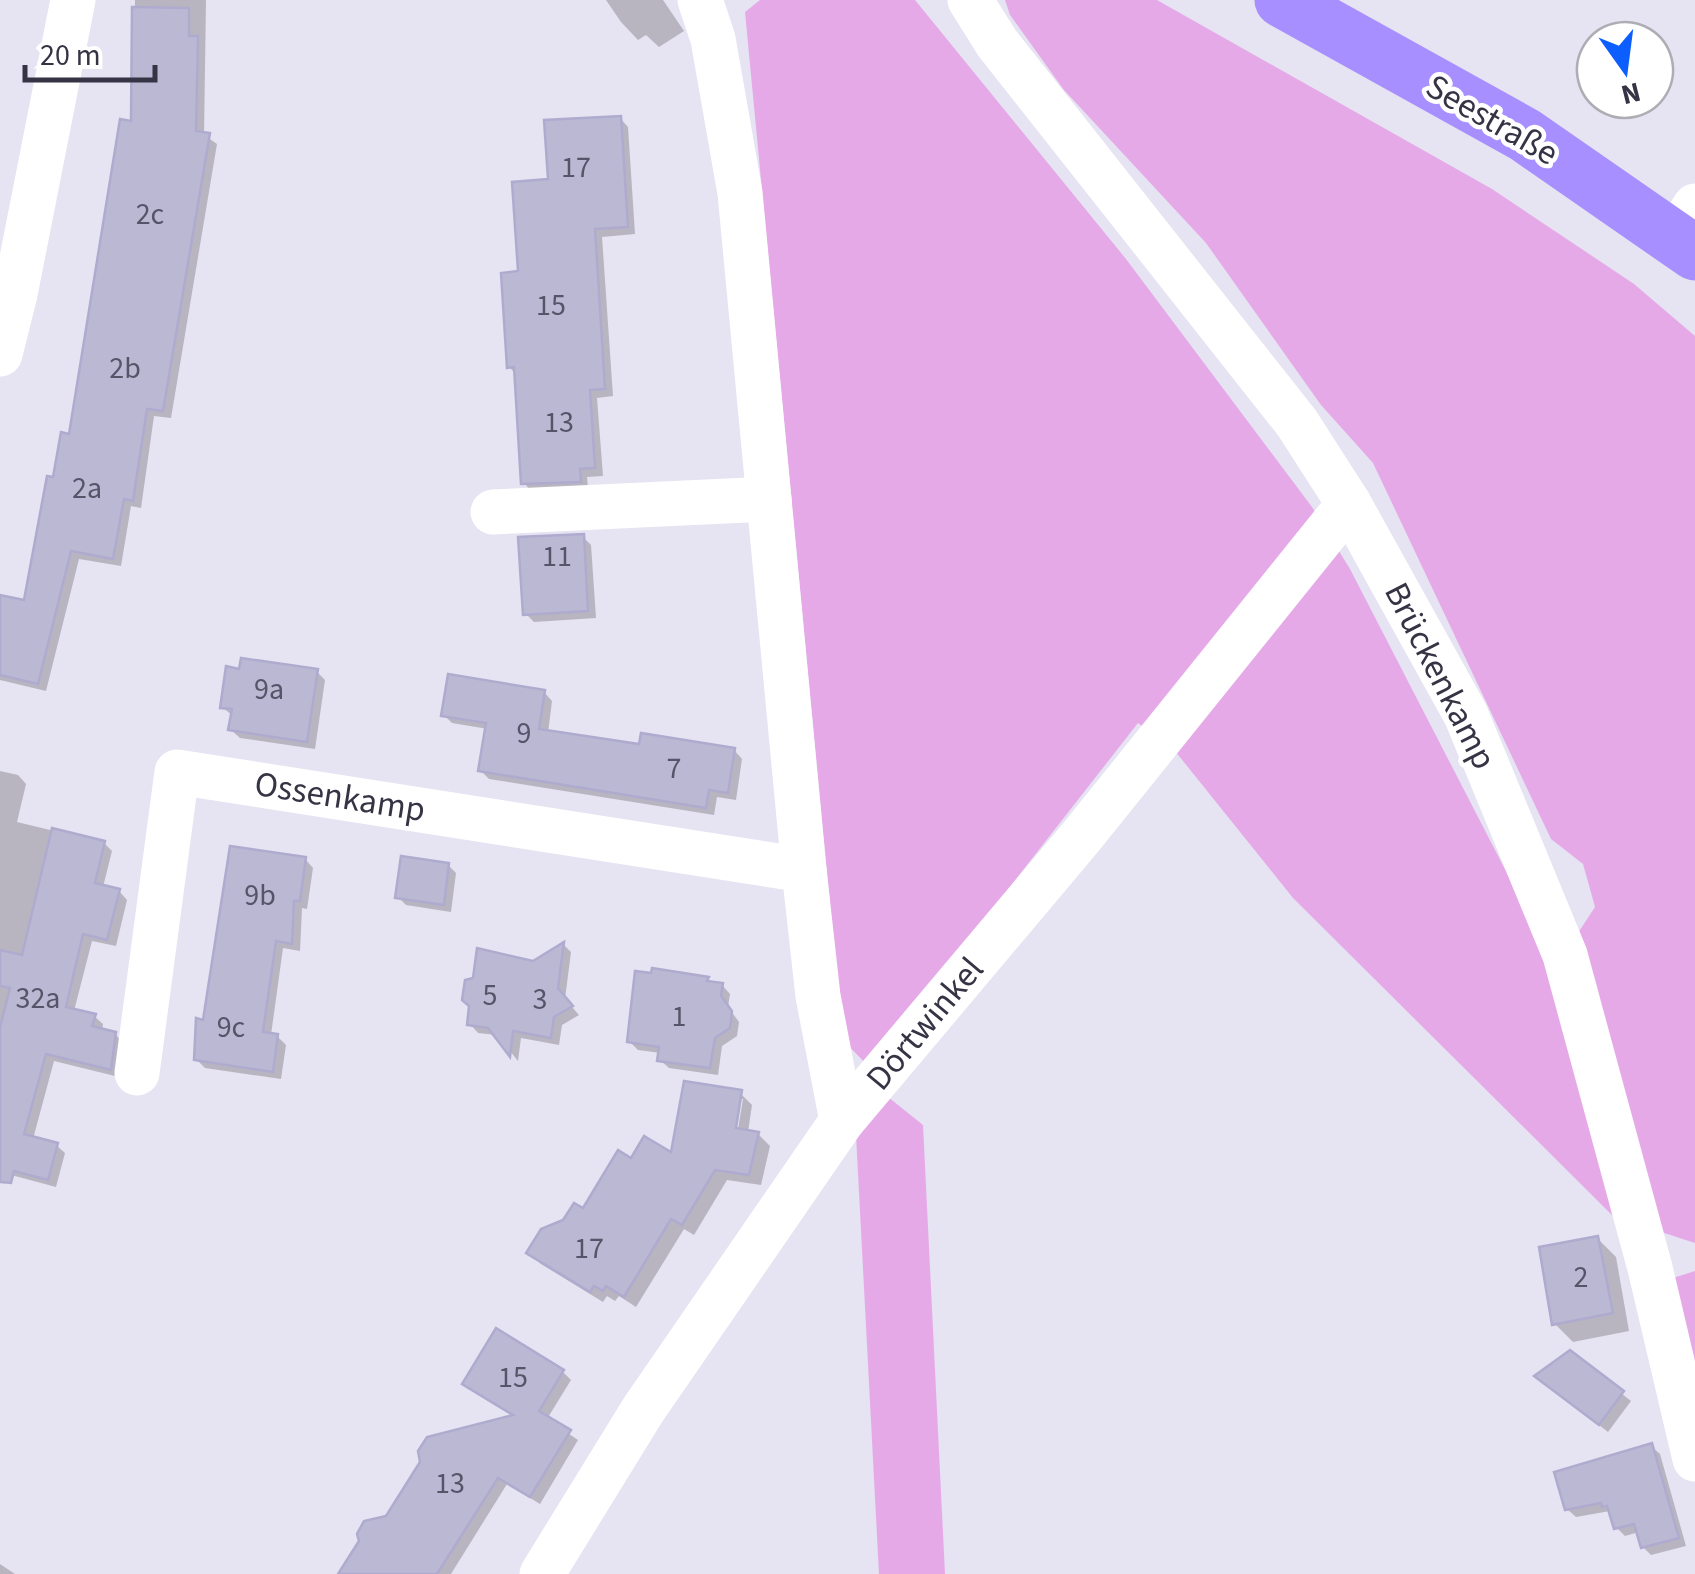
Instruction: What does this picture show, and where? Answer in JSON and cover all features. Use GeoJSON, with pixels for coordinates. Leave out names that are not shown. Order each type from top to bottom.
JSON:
{"type":"FeatureCollection","features":[{"type":"Feature","properties":{"kind":"main road","name":"Seestraße"},"geometry":{"type":"LineString","coordinates":[[1282,0],[1688,232]]}},
{"type":"Feature","properties":{"kind":"street"},"geometry":{"type":"LineString","coordinates":[[0,354],[73,0]]}},
{"type":"Feature","properties":{"kind":"street"},"geometry":{"type":"LineString","coordinates":[[700,0],[714,39],[740,193],[804,870],[818,996],[842,1122]]}},
{"type":"Feature","properties":{"kind":"street","name":"Brückenkamp"},"geometry":{"type":"LineString","coordinates":[[970,0],[997,44],[1297,423],[1349,504],[1466,714],[1566,956],[1650,1268],[1695,1458]]}},
{"type":"Feature","properties":{"kind":"street"},"geometry":{"type":"LineString","coordinates":[[494,512],[769,499]]}},
{"type":"Feature","properties":{"kind":"street","name":"Dörtwinkel"},"geometry":{"type":"LineString","coordinates":[[542,1574],[642,1410],[842,1122],[1081,837],[1349,504]]}},
{"type":"Feature","properties":{"kind":"street","name":"Ossenkamp"},"geometry":{"type":"LineString","coordinates":[[136,1073],[178,772],[804,870]]}},
{"type":"Feature","properties":{"kind":"shaded area"},"geometry":{"type":"Polygon","coordinates":[[[760,0],[915,0],[1126,259],[1312,507],[1350,569],[1559,974],[1614,1217],[1293,898],[1175,751],[1138,723],[869,1067],[843,1040],[745,12],[760,0]]]}},
{"type":"Feature","properties":{"kind":"shaded area"},"geometry":{"type":"Polygon","coordinates":[[[1005,0],[1157,0],[1492,189],[1634,284],[1695,336],[1695,1243],[1655,1230],[1576,936],[1595,907],[1583,864],[1551,839],[1373,463],[1321,405],[1206,243],[1064,90],[1010,15],[1005,0]]]}},
{"type":"Feature","properties":{"kind":"shaded area"},"geometry":{"type":"Polygon","coordinates":[[[888,1097],[923,1125],[945,1574],[879,1574],[856,1135],[888,1097]]]}},
{"type":"Feature","properties":{"kind":"shaded area"},"geometry":{"type":"Polygon","coordinates":[[[1695,1271],[1695,1371],[1673,1278],[1695,1271]]]}},
{"type":"Feature","properties":{"kind":"building"},"geometry":{"type":"Polygon","coordinates":[[[132,7],[189,8],[189,36],[198,36],[196,131],[210,133],[163,411],[147,409],[133,501],[124,499],[113,559],[71,551],[38,684],[0,675],[0,595],[24,600],[47,476],[53,477],[61,432],[69,434],[120,119],[131,121],[132,7]]]}},
{"type":"Feature","properties":{"kind":"building"},"geometry":{"type":"Polygon","coordinates":[[[621,116],[628,227],[595,229],[605,389],[590,390],[595,468],[580,469],[581,482],[521,484],[514,367],[507,368],[501,273],[518,271],[512,182],[548,179],[544,120],[621,116]]]}},
{"type":"Feature","properties":{"kind":"building"},"geometry":{"type":"Polygon","coordinates":[[[584,534],[588,611],[523,615],[518,537],[584,534]]]}},
{"type":"Feature","properties":{"kind":"building"},"geometry":{"type":"Polygon","coordinates":[[[241,658],[318,669],[307,742],[228,730],[232,709],[220,708],[226,666],[239,669],[241,658]]]}},
{"type":"Feature","properties":{"kind":"building"},"geometry":{"type":"Polygon","coordinates":[[[448,674],[545,690],[539,729],[639,744],[641,733],[735,748],[728,793],[709,790],[706,808],[478,771],[486,723],[441,716],[448,674]]]}},
{"type":"Feature","properties":{"kind":"building"},"geometry":{"type":"Polygon","coordinates":[[[52,828],[105,841],[95,883],[120,889],[107,940],[83,934],[66,1007],[96,1014],[92,1026],[116,1032],[111,1070],[46,1054],[24,1134],[58,1143],[48,1180],[14,1171],[11,1183],[0,1182],[0,1027],[10,988],[0,986],[0,950],[22,955],[52,828]]]}},
{"type":"Feature","properties":{"kind":"building"},"geometry":{"type":"Polygon","coordinates":[[[230,846],[306,857],[300,901],[294,901],[292,944],[276,941],[263,1032],[278,1034],[273,1072],[194,1060],[196,1018],[203,1020],[230,846]]]}},
{"type":"Feature","properties":{"kind":"building"},"geometry":{"type":"Polygon","coordinates":[[[401,856],[449,863],[444,905],[395,898],[401,856]]]}},
{"type":"Feature","properties":{"kind":"building"},"geometry":{"type":"Polygon","coordinates":[[[564,942],[558,988],[573,1006],[554,1017],[551,1038],[513,1031],[510,1057],[488,1028],[467,1025],[469,1006],[462,1000],[465,980],[473,978],[477,948],[533,961],[564,942]]]}},
{"type":"Feature","properties":{"kind":"building"},"geometry":{"type":"Polygon","coordinates":[[[652,968],[723,983],[721,996],[732,1011],[730,1028],[715,1038],[710,1068],[657,1061],[659,1047],[627,1042],[635,971],[651,973],[652,968]]]}},
{"type":"Feature","properties":{"kind":"building"},"geometry":{"type":"Polygon","coordinates":[[[684,1081],[742,1090],[736,1128],[759,1132],[749,1175],[715,1170],[682,1225],[671,1219],[624,1297],[606,1286],[603,1291],[594,1286],[590,1292],[526,1253],[541,1229],[563,1220],[574,1203],[583,1208],[618,1150],[631,1158],[644,1136],[671,1152],[684,1081]]]}},
{"type":"Feature","properties":{"kind":"building"},"geometry":{"type":"Polygon","coordinates":[[[1598,1236],[1613,1313],[1552,1325],[1539,1247],[1598,1236]]]}},
{"type":"Feature","properties":{"kind":"building"},"geometry":{"type":"Polygon","coordinates":[[[496,1328],[564,1370],[539,1411],[571,1430],[530,1497],[498,1478],[437,1574],[338,1574],[359,1541],[357,1534],[364,1521],[386,1516],[420,1462],[418,1451],[427,1437],[513,1415],[462,1384],[496,1328]]]}},
{"type":"Feature","properties":{"kind":"building"},"geometry":{"type":"Polygon","coordinates":[[[1570,1350],[1624,1391],[1599,1425],[1534,1376],[1570,1350]]]}},
{"type":"Feature","properties":{"kind":"building"},"geometry":{"type":"Polygon","coordinates":[[[1652,1443],[1679,1538],[1641,1548],[1634,1524],[1614,1529],[1607,1506],[1602,1507],[1601,1503],[1565,1510],[1554,1472],[1652,1443]]]}}]}
